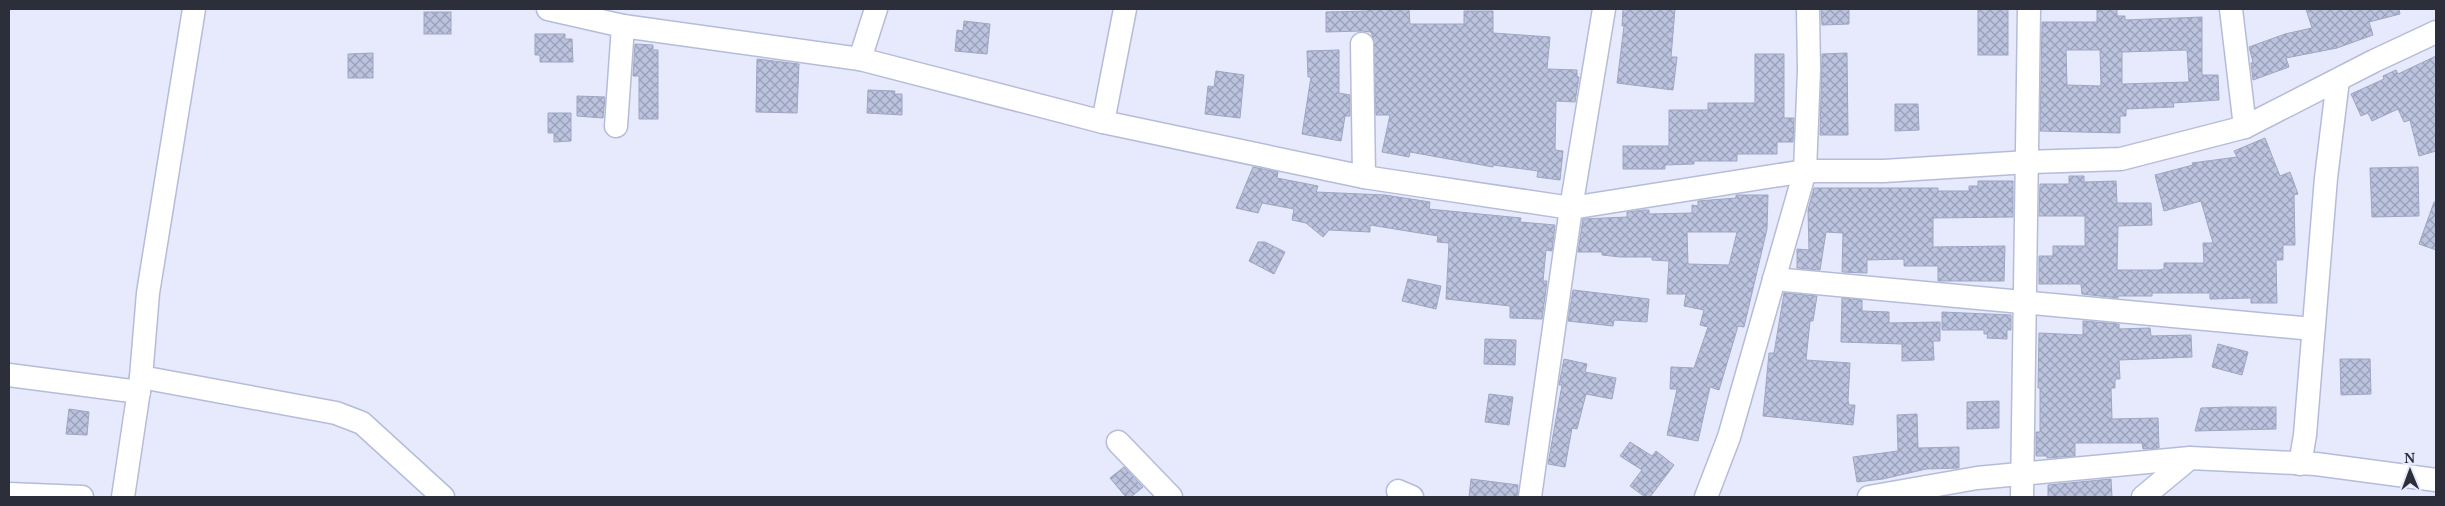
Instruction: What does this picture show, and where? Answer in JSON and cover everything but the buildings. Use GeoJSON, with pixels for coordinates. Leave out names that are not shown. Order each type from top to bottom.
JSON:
{"type":"FeatureCollection","features":[{"type":"Feature","properties":{"kind":"street"},"geometry":{"type":"LineString","coordinates":[[123,497],[140,385],[148,293],[194,9]]}},
{"type":"Feature","properties":{"kind":"street"},"geometry":{"type":"LineString","coordinates":[[548,9],[592,13],[623,26],[860,59],[1103,122],[1364,177],[1571,208],[1805,171],[1884,171],[2028,162],[2121,159],[2245,127],[2436,32]]}},
{"type":"Feature","properties":{"kind":"street"},"geometry":{"type":"LineString","coordinates":[[860,59],[876,9]]}},
{"type":"Feature","properties":{"kind":"street"},"geometry":{"type":"LineString","coordinates":[[1103,122],[1125,9]]}},
{"type":"Feature","properties":{"kind":"street"},"geometry":{"type":"LineString","coordinates":[[1530,497],[1571,208],[1604,9]]}},
{"type":"Feature","properties":{"kind":"street"},"geometry":{"type":"LineString","coordinates":[[1706,497],[1729,437],[1805,171],[1810,70],[1808,9]]}},
{"type":"Feature","properties":{"kind":"street"},"geometry":{"type":"LineString","coordinates":[[2022,497],[2030,9]]}},
{"type":"Feature","properties":{"kind":"street"},"geometry":{"type":"LineString","coordinates":[[2231,9],[2245,127]]}},
{"type":"Feature","properties":{"kind":"street"},"geometry":{"type":"LineString","coordinates":[[616,126],[623,26]]}},
{"type":"Feature","properties":{"kind":"street"},"geometry":{"type":"LineString","coordinates":[[1362,44],[1364,177]]}},
{"type":"Feature","properties":{"kind":"street"},"geometry":{"type":"LineString","coordinates":[[2300,464],[2326,178],[2338,80]]}},
{"type":"Feature","properties":{"kind":"street"},"geometry":{"type":"LineString","coordinates":[[1774,279],[2313,329]]}},
{"type":"Feature","properties":{"kind":"street"},"geometry":{"type":"LineString","coordinates":[[9,375],[140,385],[336,413],[362,423],[443,497]]}},
{"type":"Feature","properties":{"kind":"street"},"geometry":{"type":"LineString","coordinates":[[1118,442],[1171,497]]}},
{"type":"Feature","properties":{"kind":"street"},"geometry":{"type":"LineString","coordinates":[[2144,497],[2190,458]]}},
{"type":"Feature","properties":{"kind":"street"},"geometry":{"type":"LineString","coordinates":[[1869,497],[1977,478],[2190,458],[2316,464],[2436,480]]}},
{"type":"Feature","properties":{"kind":"street"},"geometry":{"type":"LineString","coordinates":[[9,494],[82,497]]}}]}
